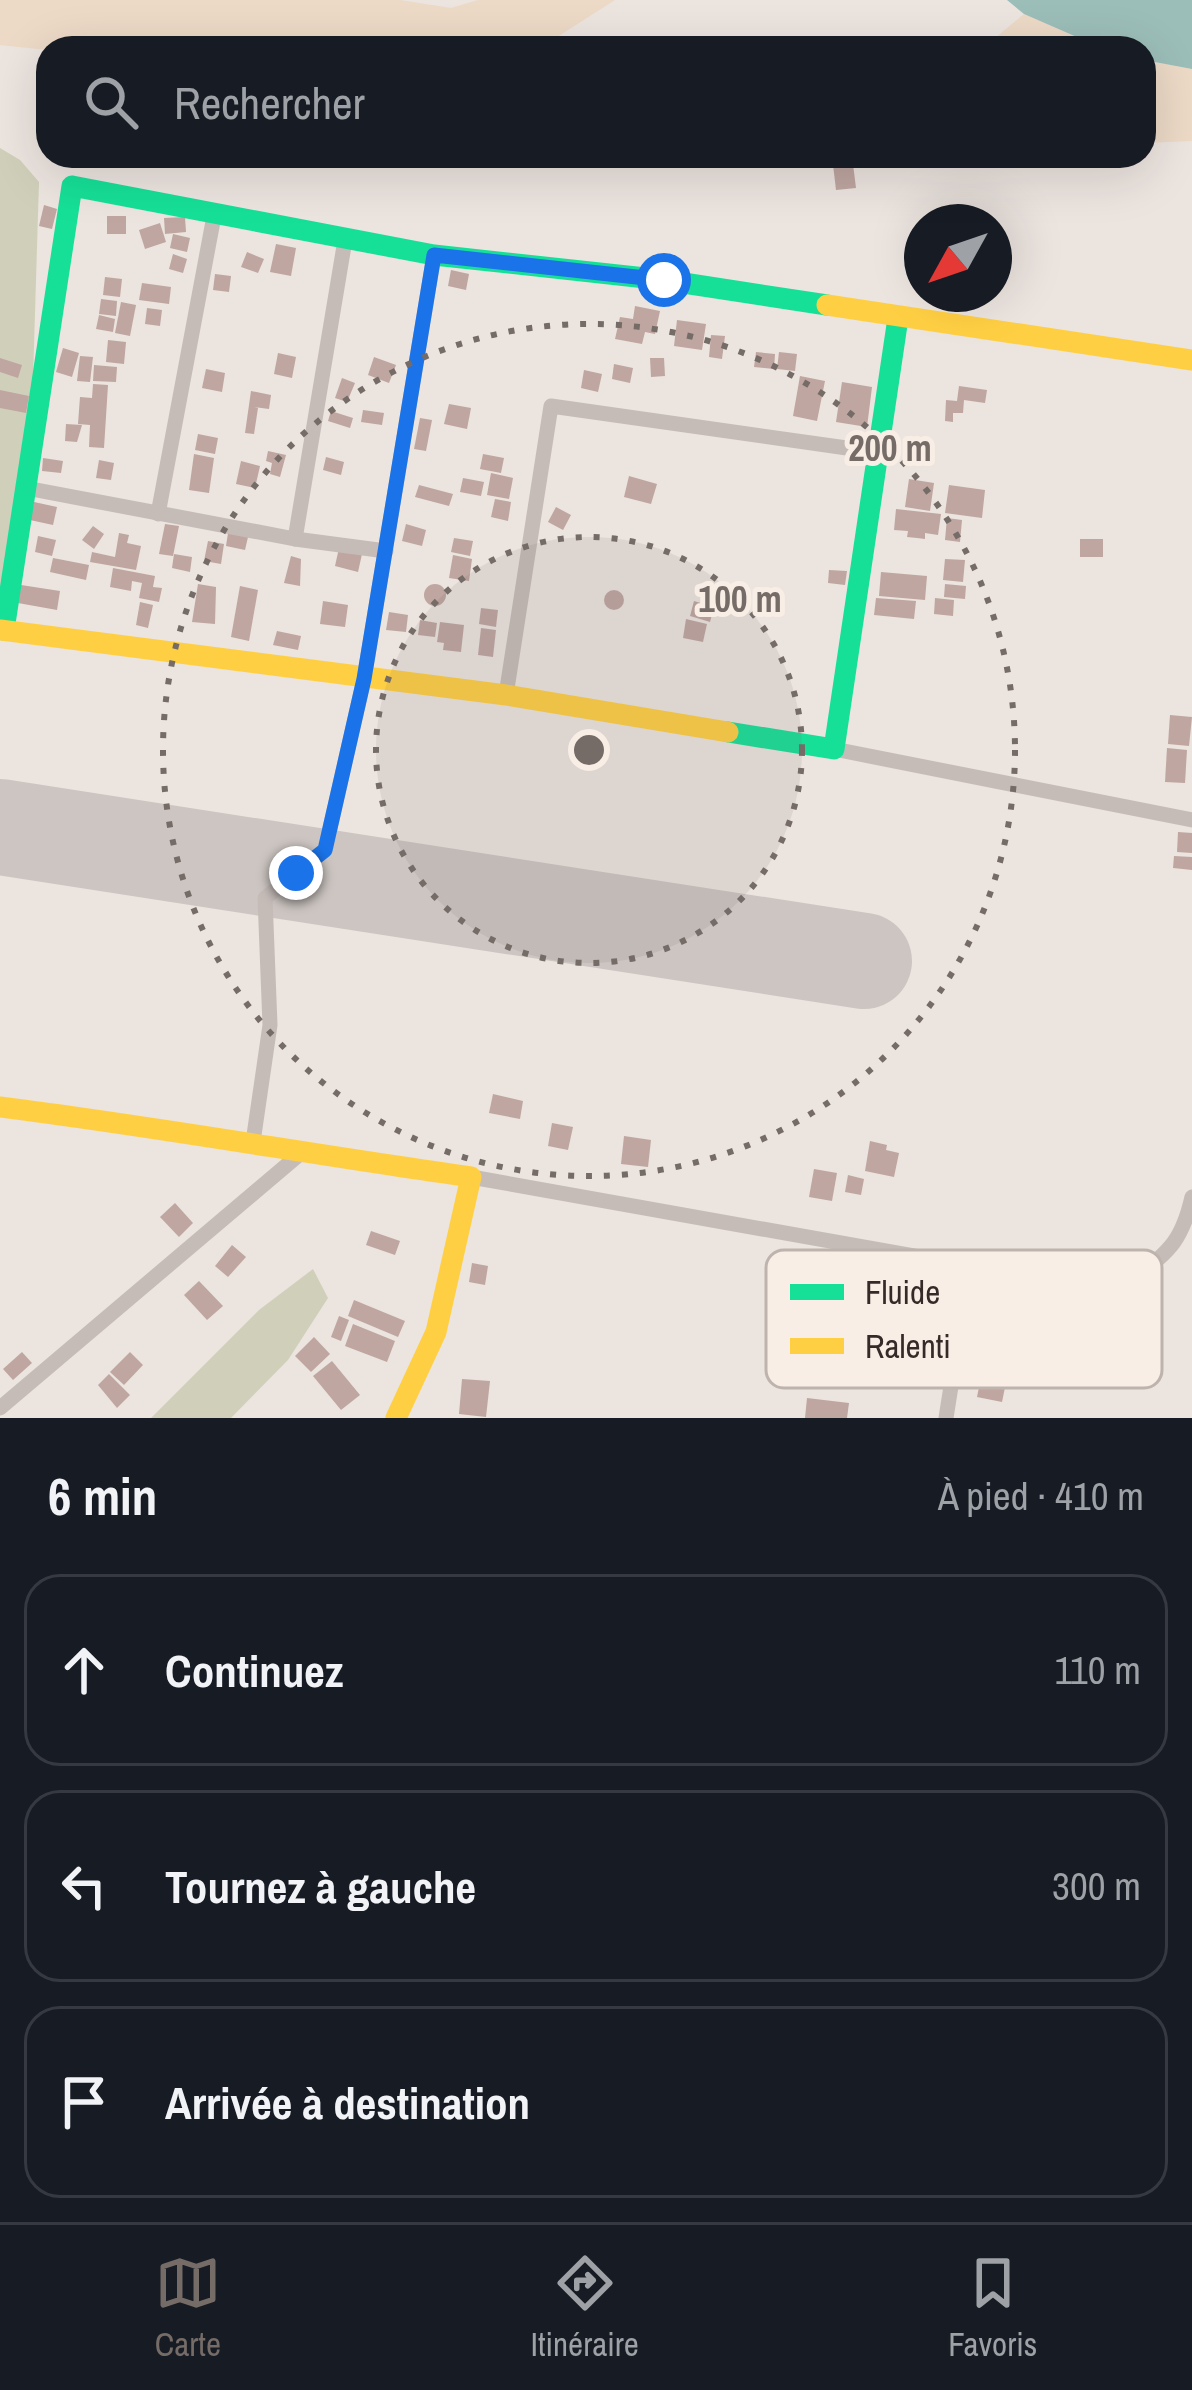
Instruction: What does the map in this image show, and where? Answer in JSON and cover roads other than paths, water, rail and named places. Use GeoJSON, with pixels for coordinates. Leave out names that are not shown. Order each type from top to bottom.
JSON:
{"type":"FeatureCollection","features":[{"type":"Feature","properties":{"kind":"street"},"geometry":{"type":"LineString","coordinates":[[1192,360],[664,280],[434,255],[72,186],[2,630],[506,695],[834,749],[1192,820]]}},
{"type":"Feature","properties":{"kind":"street"},"geometry":{"type":"LineString","coordinates":[[158,514],[214,216]]}},
{"type":"Feature","properties":{"kind":"street"},"geometry":{"type":"LineString","coordinates":[[296,539],[344,240]]}},
{"type":"Feature","properties":{"kind":"street"},"geometry":{"type":"LineString","coordinates":[[254,1142],[270,1025],[265,898],[325,850],[364,679],[434,255]]}},
{"type":"Feature","properties":{"kind":"street"},"geometry":{"type":"LineString","coordinates":[[834,749],[898,318]]}},
{"type":"Feature","properties":{"kind":"street"},"geometry":{"type":"LineString","coordinates":[[506,695],[551,406],[875,452]]}},
{"type":"Feature","properties":{"kind":"street"},"geometry":{"type":"LineString","coordinates":[[26,488],[296,539],[386,551]]}},
{"type":"Feature","properties":{"kind":"street"},"geometry":{"type":"LineString","coordinates":[[0,1107],[254,1142],[879,1250]]}},
{"type":"Feature","properties":{"kind":"street"},"geometry":{"type":"LineString","coordinates":[[0,1408],[301,1153]]}},
{"type":"Feature","properties":{"kind":"street"},"geometry":{"type":"LineString","coordinates":[[396,1418],[415,1389],[438,1331],[471,1178]]}},
{"type":"Feature","properties":{"kind":"street"},"geometry":{"type":"LineString","coordinates":[[1162,1257],[1174,1248],[1185,1227],[1192,1197]]}},
{"type":"Feature","properties":{"kind":"street"},"geometry":{"type":"LineString","coordinates":[[946,1418],[951,1388]]}},
{"type":"Feature","properties":{"kind":"water"},"geometry":{"type":"Polygon","coordinates":[[[1007,0],[1192,0],[1192,69],[1156,62],[1156,36],[1074,36],[1024,14],[1007,0]]]}}]}
